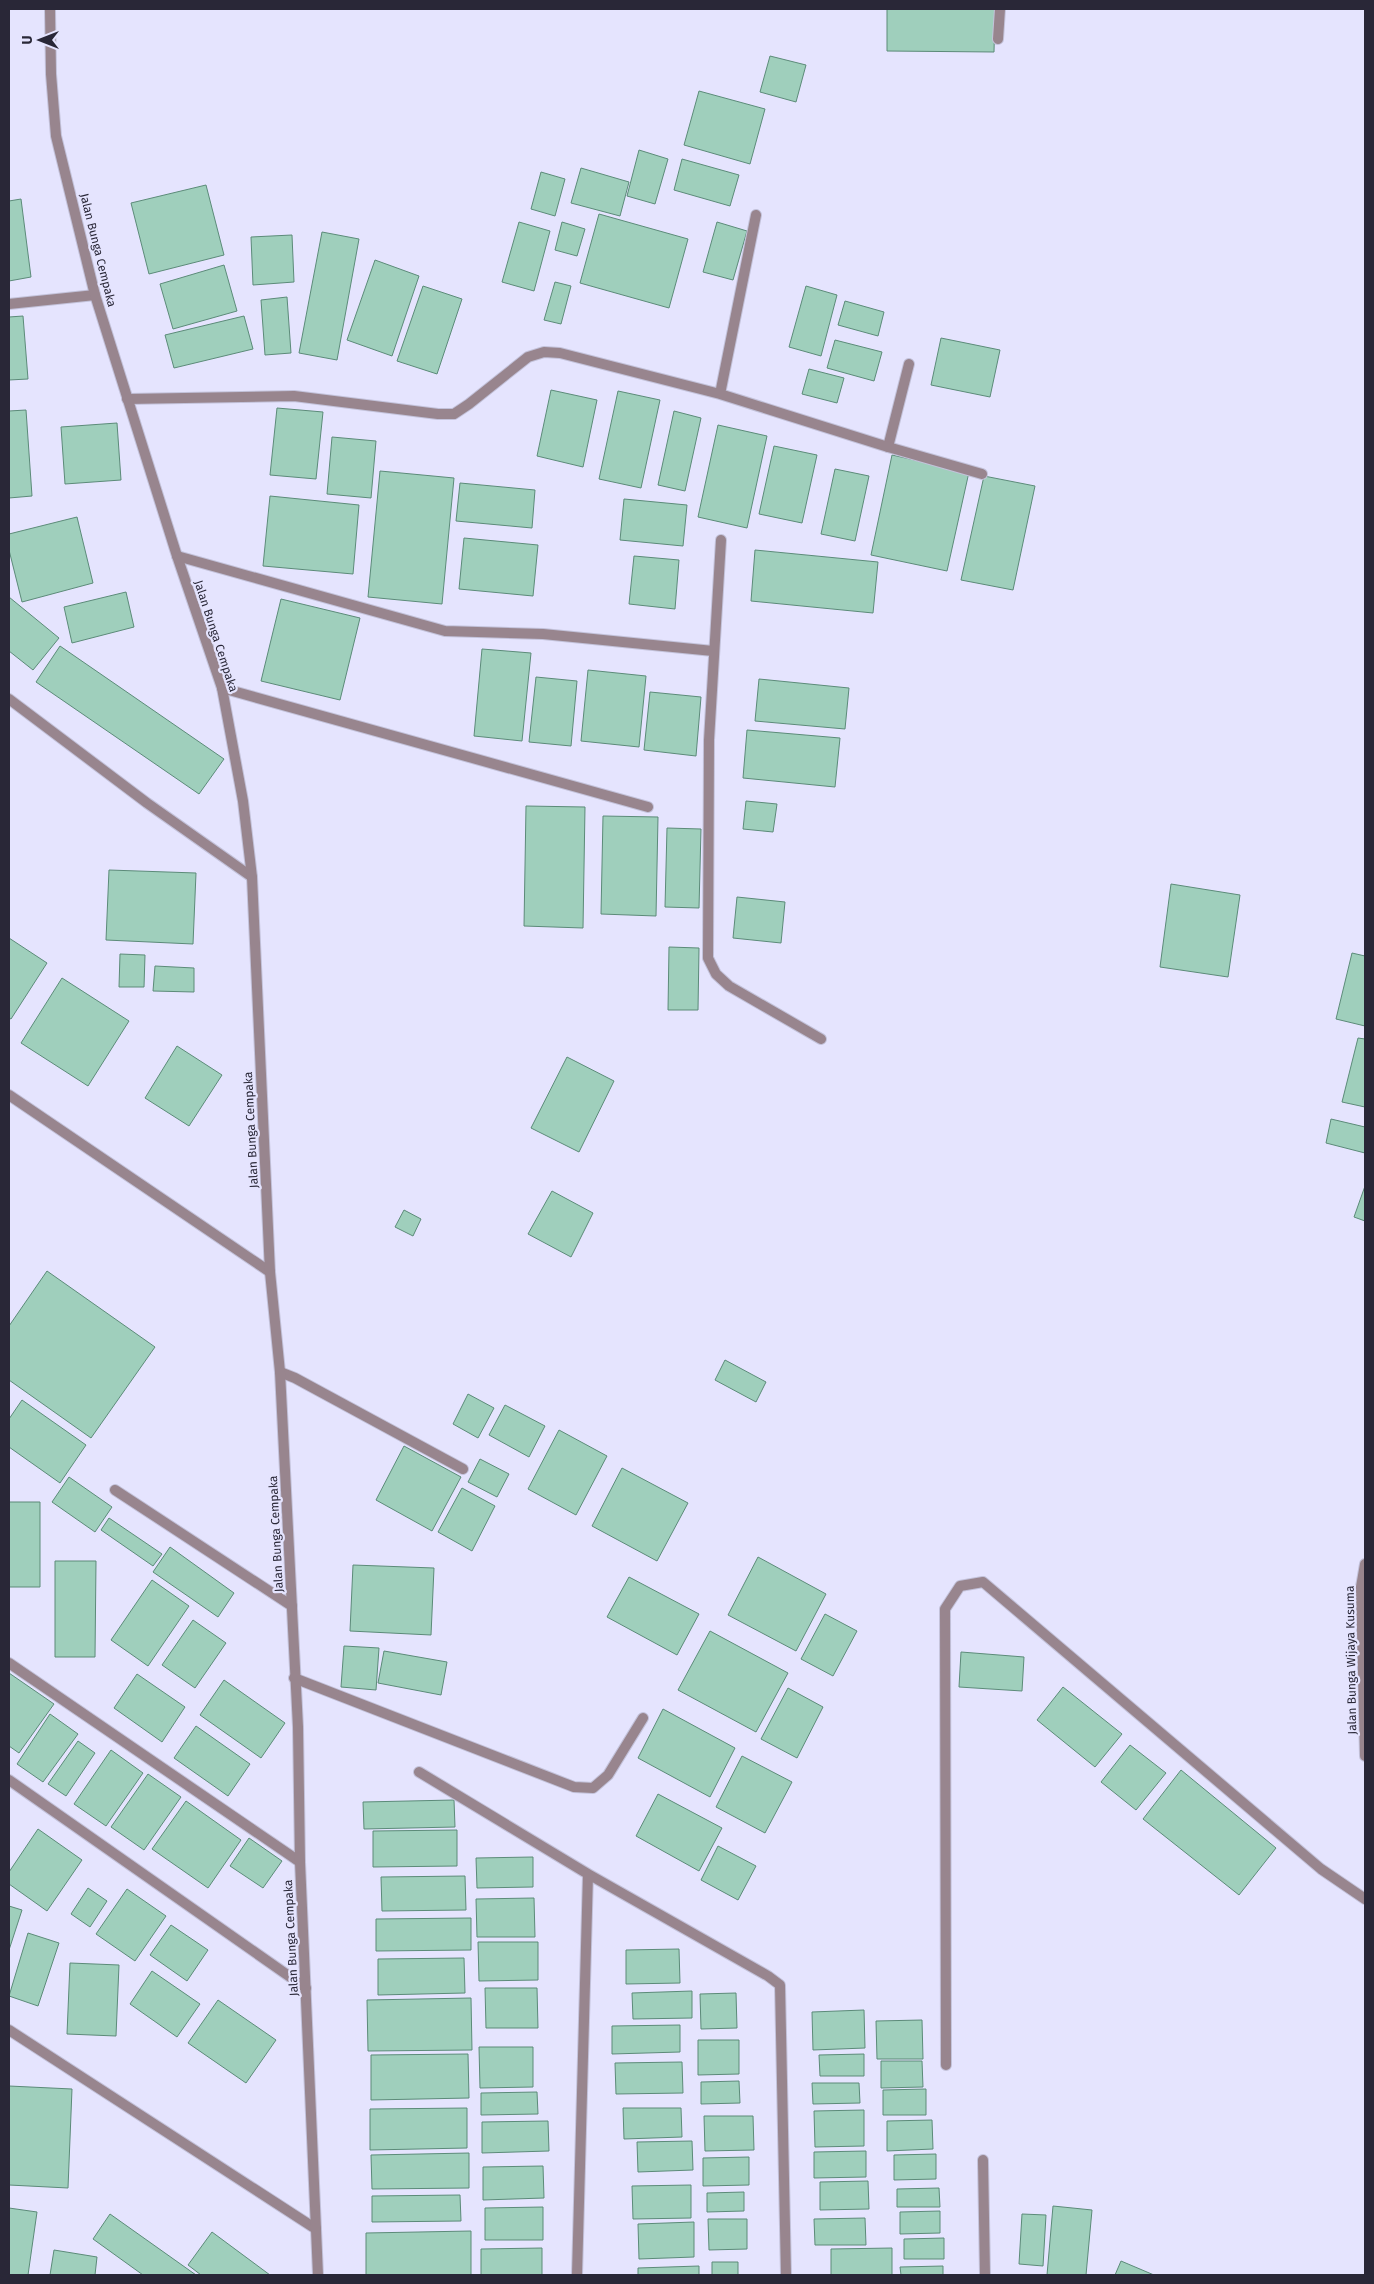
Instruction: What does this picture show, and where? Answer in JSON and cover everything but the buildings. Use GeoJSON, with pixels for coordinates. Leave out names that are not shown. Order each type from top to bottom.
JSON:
{"type":"FeatureCollection","features":[{"type":"Feature","properties":{"kind":"street","name":"Jalan Bunga Cempaka"},"geometry":{"type":"LineString","coordinates":[[50,9],[51,74],[56,136],[95,295],[177,556],[222,688],[243,801],[252,877],[270,1272],[280,1372],[294,1678],[298,1727],[300,1862],[318,2275]]}},
{"type":"Feature","properties":{"kind":"street"},"geometry":{"type":"LineString","coordinates":[[998,39],[1000,9]]}},
{"type":"Feature","properties":{"kind":"street"},"geometry":{"type":"LineString","coordinates":[[720,394],[756,215]]}},
{"type":"Feature","properties":{"kind":"street"},"geometry":{"type":"LineString","coordinates":[[9,304],[95,295]]}},
{"type":"Feature","properties":{"kind":"street"},"geometry":{"type":"LineString","coordinates":[[127,399],[294,396],[438,414],[454,414],[528,357],[544,352],[560,353],[720,394],[888,447],[982,474]]}},
{"type":"Feature","properties":{"kind":"street"},"geometry":{"type":"LineString","coordinates":[[888,447],[909,364]]}},
{"type":"Feature","properties":{"kind":"street"},"geometry":{"type":"LineString","coordinates":[[721,540],[713,651],[708,796],[708,958],[716,974],[728,986],[821,1039]]}},
{"type":"Feature","properties":{"kind":"street"},"geometry":{"type":"LineString","coordinates":[[177,556],[445,631],[543,634],[713,651]]}},
{"type":"Feature","properties":{"kind":"street"},"geometry":{"type":"LineString","coordinates":[[222,688],[648,807]]}},
{"type":"Feature","properties":{"kind":"street"},"geometry":{"type":"LineString","coordinates":[[9,700],[147,803],[252,877]]}},
{"type":"Feature","properties":{"kind":"street"},"geometry":{"type":"LineString","coordinates":[[9,1095],[270,1272]]}},
{"type":"Feature","properties":{"kind":"street"},"geometry":{"type":"LineString","coordinates":[[280,1372],[295,1378],[463,1469]]}},
{"type":"Feature","properties":{"kind":"street"},"geometry":{"type":"LineString","coordinates":[[116,1490],[292,1606]]}},
{"type":"Feature","properties":{"kind":"street","name":"Jalan Bunga Wijaya Kusuma"},"geometry":{"type":"LineString","coordinates":[[1365,1564],[1360,1588],[1365,1756]]}},
{"type":"Feature","properties":{"kind":"street"},"geometry":{"type":"LineString","coordinates":[[946,2065],[945,1609],[960,1586],[983,1582],[1321,1869],[1365,1899]]}},
{"type":"Feature","properties":{"kind":"street"},"geometry":{"type":"LineString","coordinates":[[9,1663],[300,1862]]}},
{"type":"Feature","properties":{"kind":"street"},"geometry":{"type":"LineString","coordinates":[[294,1678],[574,1787],[593,1788],[608,1775],[642,1718]]}},
{"type":"Feature","properties":{"kind":"street"},"geometry":{"type":"LineString","coordinates":[[420,1772],[588,1874],[768,1976],[780,1985],[786,2275]]}},
{"type":"Feature","properties":{"kind":"street"},"geometry":{"type":"LineString","coordinates":[[9,1780],[306,1988]]}},
{"type":"Feature","properties":{"kind":"street"},"geometry":{"type":"LineString","coordinates":[[577,2275],[588,1874]]}},
{"type":"Feature","properties":{"kind":"street"},"geometry":{"type":"LineString","coordinates":[[9,2030],[316,2230]]}},
{"type":"Feature","properties":{"kind":"street"},"geometry":{"type":"LineString","coordinates":[[983,2160],[984,2275]]}}]}
